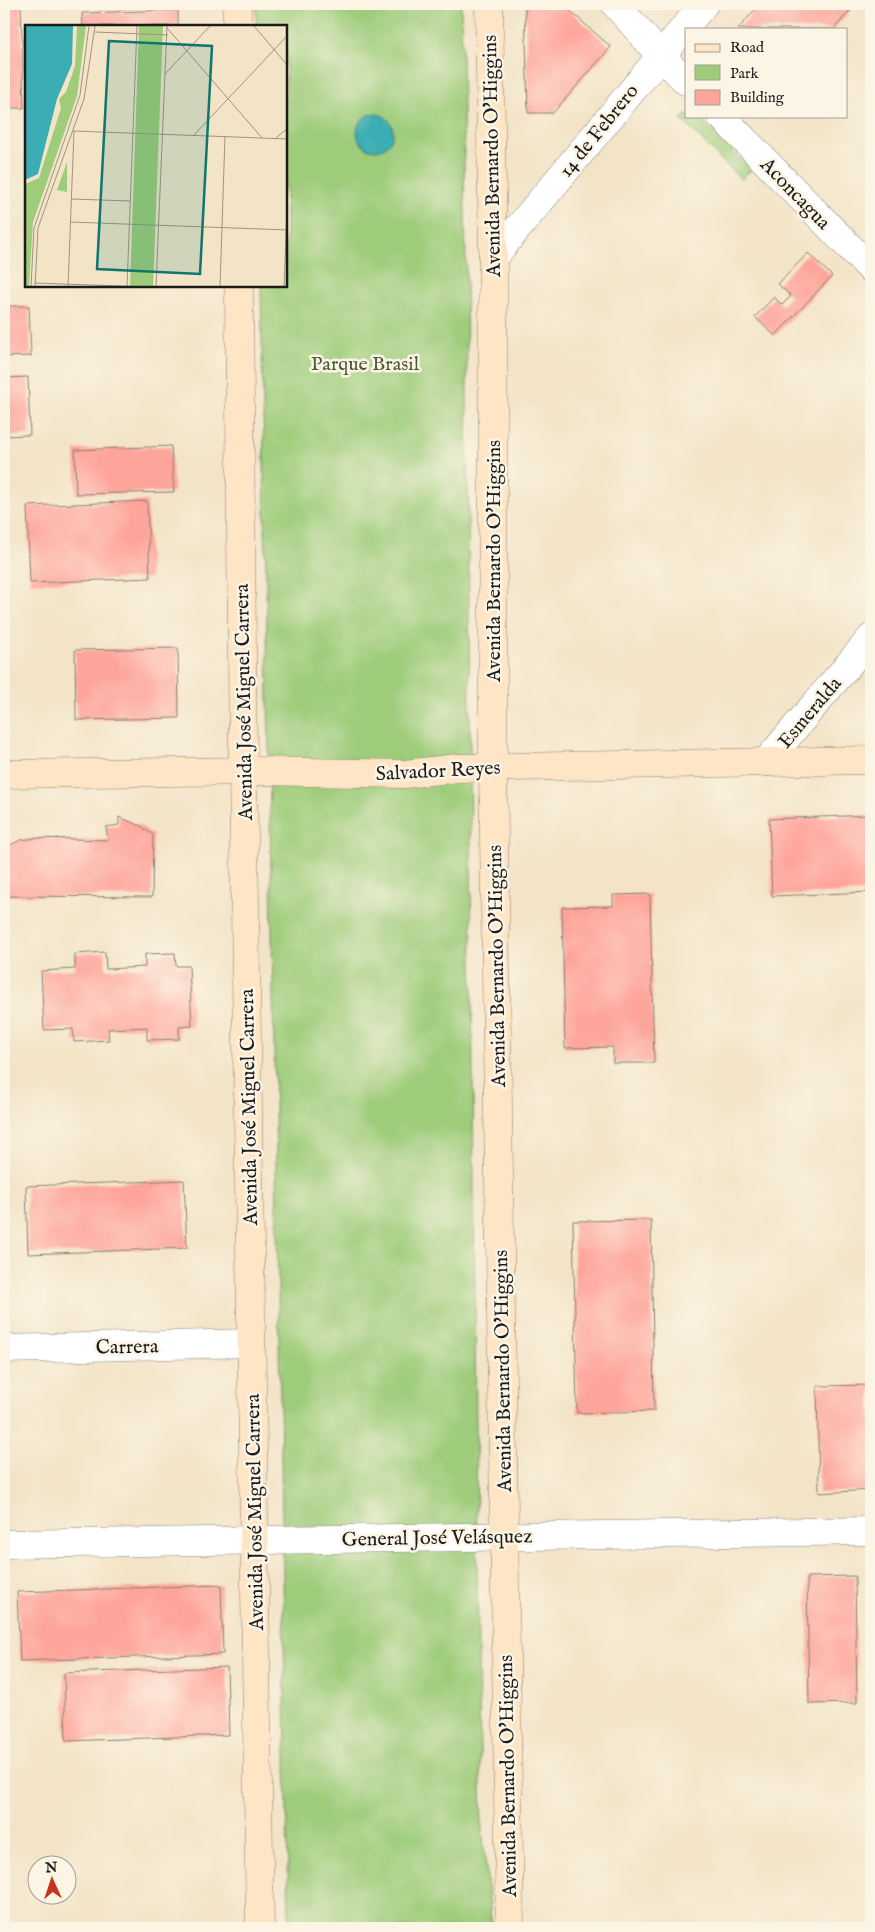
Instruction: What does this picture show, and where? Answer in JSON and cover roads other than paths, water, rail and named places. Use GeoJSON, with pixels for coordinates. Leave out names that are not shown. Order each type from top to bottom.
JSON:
{"type":"FeatureCollection","features":[{"type":"Feature","properties":{"kind":"main road"},"geometry":{"type":"LineString","coordinates":[[237,4],[237,25]]}},
{"type":"Feature","properties":{"kind":"main road","name":"Avenida Bernardo O'Higgins"},"geometry":{"type":"LineString","coordinates":[[489,4],[493,258],[493,767],[510,1928]]}},
{"type":"Feature","properties":{"kind":"main road","name":"Avenida José Miguel Carrera"},"geometry":{"type":"LineString","coordinates":[[239,288],[243,772],[260,1928]]}},
{"type":"Feature","properties":{"kind":"main road","name":"Salvador Reyes"},"geometry":{"type":"LineString","coordinates":[[4,774],[243,772],[405,774],[457,768],[871,760]]}},
{"type":"Feature","properties":{"kind":"street"},"geometry":{"type":"LineString","coordinates":[[615,4],[685,80]]}},
{"type":"Feature","properties":{"kind":"street","name":"14 de Febrero"},"geometry":{"type":"LineString","coordinates":[[493,258],[704,4]]}},
{"type":"Feature","properties":{"kind":"street","name":"Aconcagua"},"geometry":{"type":"LineString","coordinates":[[723,118],[871,269]]}},
{"type":"Feature","properties":{"kind":"street","name":"Esmeralda"},"geometry":{"type":"LineString","coordinates":[[766,762],[871,638]]}},
{"type":"Feature","properties":{"kind":"street","name":"Carrera"},"geometry":{"type":"LineString","coordinates":[[4,1348],[251,1343]]}},
{"type":"Feature","properties":{"kind":"street","name":"General José Velásquez"},"geometry":{"type":"LineString","coordinates":[[4,1544],[871,1531]]}},
{"type":"Feature","properties":{"kind":"water"},"geometry":{"type":"Polygon","coordinates":[[[375,114],[388,119],[393,132],[388,145],[375,150],[362,145],[357,132],[362,119],[375,114]]]}},
{"type":"Feature","properties":{"kind":"park label","name":"Parque Brasil"},"geometry":{"type":"Point","coordinates":[365,363]}}]}
